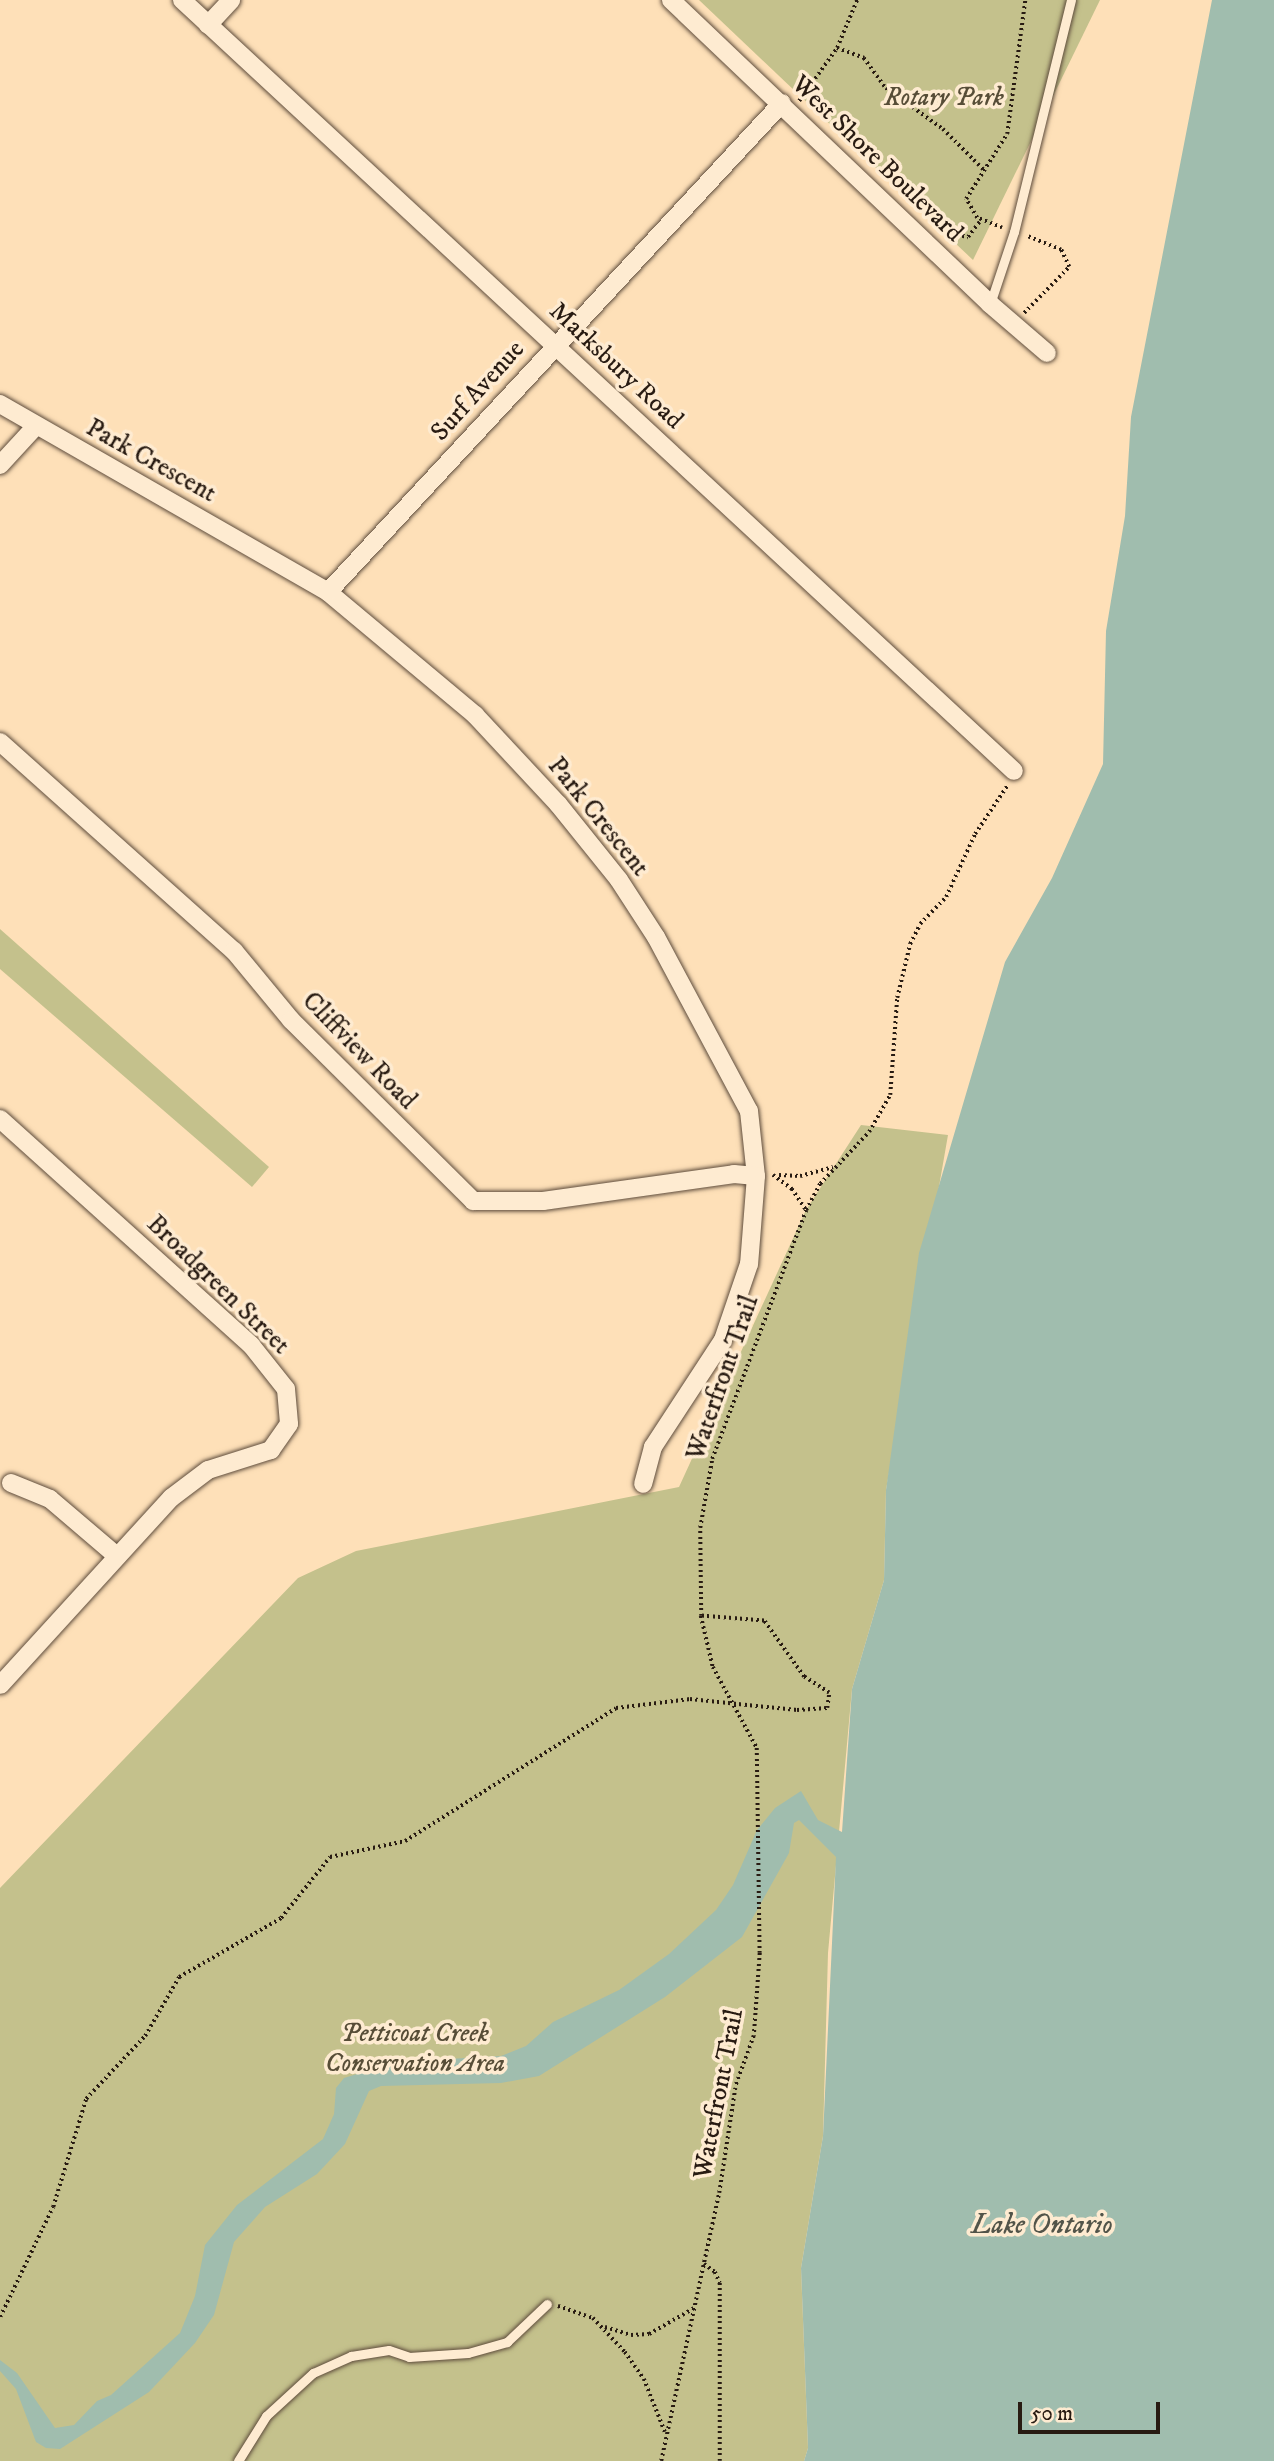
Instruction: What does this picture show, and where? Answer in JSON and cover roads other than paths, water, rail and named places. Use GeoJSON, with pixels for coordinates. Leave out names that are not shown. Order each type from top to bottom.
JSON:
{"type":"FeatureCollection","features":[{"type":"Feature","properties":{"kind":"street","name":"Marksbury Road"},"geometry":{"type":"LineString","coordinates":[[182,0],[1014,771]]}},
{"type":"Feature","properties":{"kind":"street"},"geometry":{"type":"LineString","coordinates":[[208,25],[231,0]]}},
{"type":"Feature","properties":{"kind":"street","name":"West Shore Boulevard"},"geometry":{"type":"LineString","coordinates":[[671,0],[786,107],[989,304],[1047,353]]}},
{"type":"Feature","properties":{"kind":"street","name":"Surf Avenue"},"geometry":{"type":"LineString","coordinates":[[328,592],[555,345],[786,107]]}},
{"type":"Feature","properties":{"kind":"street","name":"Park Crescent"},"geometry":{"type":"LineString","coordinates":[[0,404],[34,427],[328,592],[475,715],[558,804],[619,880],[656,937],[749,1111],[756,1176],[749,1264],[723,1340],[653,1447],[643,1484]]}},
{"type":"Feature","properties":{"kind":"street"},"geometry":{"type":"LineString","coordinates":[[0,465],[34,427]]}},
{"type":"Feature","properties":{"kind":"street","name":"Cliffview Road"},"geometry":{"type":"LineString","coordinates":[[0,742],[234,951],[291,1020],[473,1201],[543,1201],[734,1174],[756,1176]]}},
{"type":"Feature","properties":{"kind":"street","name":"Broadgreen Street"},"geometry":{"type":"LineString","coordinates":[[0,1685],[171,1498],[208,1470],[271,1450],[289,1424],[286,1388],[251,1345],[3,1128]]}},
{"type":"Feature","properties":{"kind":"street"},"geometry":{"type":"LineString","coordinates":[[11,1483],[50,1499],[117,1556]]}},
{"type":"Feature","properties":{"kind":"lane"},"geometry":{"type":"LineString","coordinates":[[989,304],[1014,232],[1071,0]]}},
{"type":"Feature","properties":{"kind":"lane"},"geometry":{"type":"LineString","coordinates":[[237,2461],[266,2416],[313,2372],[351,2356],[389,2350],[409,2357],[468,2353],[494,2346],[507,2342],[547,2304]]}},
{"type":"Feature","properties":{"kind":"water","name":"Lake Ontario"},"geometry":{"type":"Polygon","coordinates":[[[1212,0],[1274,0],[1274,2461],[804,2461],[808,2448],[801,2268],[823,2136],[836,1857],[799,1820],[794,1823],[789,1853],[742,1937],[665,1997],[539,2076],[501,2083],[381,2086],[369,2091],[345,2144],[317,2174],[265,2207],[234,2242],[214,2315],[195,2343],[149,2392],[60,2449],[46,2448],[36,2442],[16,2389],[0,2371],[0,2360],[17,2373],[55,2428],[74,2425],[97,2401],[111,2395],[180,2333],[195,2296],[205,2245],[237,2205],[323,2139],[334,2114],[336,2088],[344,2078],[396,2062],[501,2056],[526,2046],[553,2022],[619,1990],[669,1954],[716,1910],[733,1885],[757,1830],[775,1808],[801,1791],[818,1820],[842,1832],[852,1689],[884,1580],[886,1490],[919,1253],[1005,962],[1052,878],[1103,764],[1106,631],[1125,516],[1131,417],[1212,0]]]}},
{"type":"Feature","properties":{"kind":"park label","name":"Rotary Park"},"geometry":{"type":"Point","coordinates":[944,98]}},
{"type":"Feature","properties":{"kind":"park label","name":"Petticoat Creek Conservation Area"},"geometry":{"type":"Point","coordinates":[415,2049]}}]}
